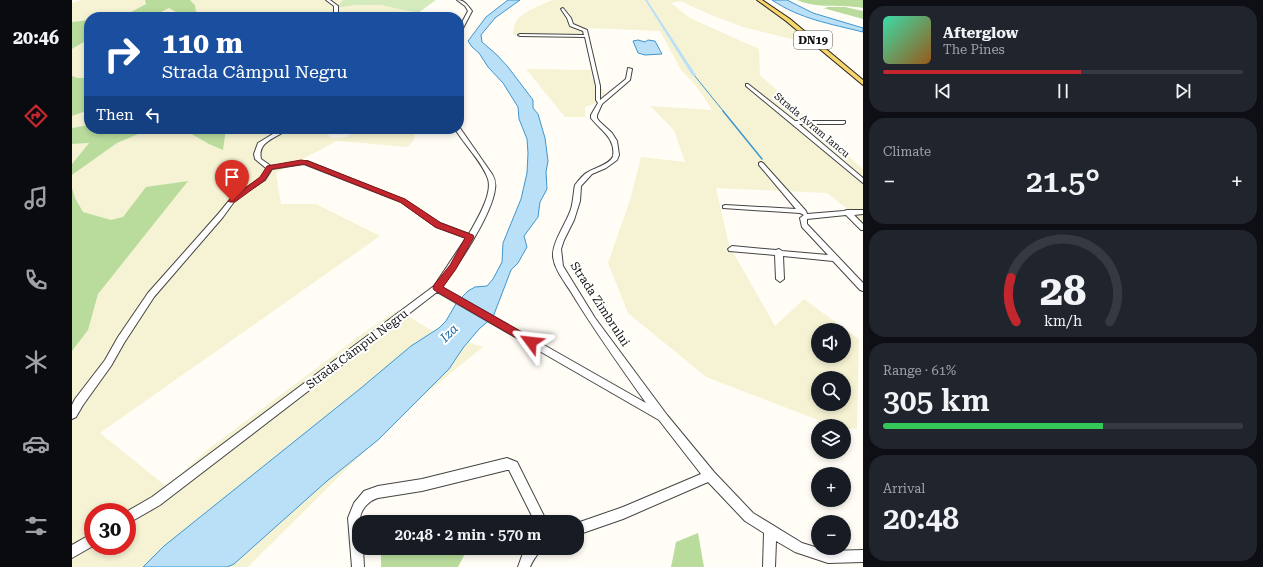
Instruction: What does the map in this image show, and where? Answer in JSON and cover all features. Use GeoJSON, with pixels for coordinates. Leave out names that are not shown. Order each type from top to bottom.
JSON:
{"type":"FeatureCollection","features":[{"type":"Feature","properties":{"kind":"main road","name":"DN19"},"geometry":{"type":"LineString","coordinates":[[759,0],[788,20],[863,84]]}},
{"type":"Feature","properties":{"kind":"main road"},"geometry":{"type":"LineString","coordinates":[[844,68],[857,71]]}},
{"type":"Feature","properties":{"kind":"street"},"geometry":{"type":"LineString","coordinates":[[328,0],[336,6],[336,12]]}},
{"type":"Feature","properties":{"kind":"street"},"geometry":{"type":"LineString","coordinates":[[459,0],[466,5],[470,11],[464,22]]}},
{"type":"Feature","properties":{"kind":"street"},"geometry":{"type":"LineString","coordinates":[[520,35],[586,36],[584,28],[571,25],[569,18],[563,9]]}},
{"type":"Feature","properties":{"kind":"street","name":"Strada Zimbrului"},"geometry":{"type":"LineString","coordinates":[[586,36],[598,86],[598,100],[600,103],[594,118],[610,134],[614,141],[616,155],[615,159],[604,167],[590,173],[578,186],[577,201],[571,220],[558,244],[557,256],[563,273],[592,320],[663,418],[710,476],[749,517],[798,548],[828,557],[863,556]]}},
{"type":"Feature","properties":{"kind":"street"},"geometry":{"type":"LineString","coordinates":[[600,103],[628,79],[630,69]]}},
{"type":"Feature","properties":{"kind":"street","name":"Strada Avram Iancu"},"geometry":{"type":"LineString","coordinates":[[748,85],[863,181]]}},
{"type":"Feature","properties":{"kind":"street"},"geometry":{"type":"LineString","coordinates":[[794,124],[843,122]]}},
{"type":"Feature","properties":{"kind":"street"},"geometry":{"type":"LineString","coordinates":[[276,134],[261,143],[257,154],[258,159],[270,168],[305,162],[403,201],[438,225],[470,237]]}},
{"type":"Feature","properties":{"kind":"street","name":"Strada Câmpul Negru"},"geometry":{"type":"LineString","coordinates":[[136,513],[156,501],[437,288],[453,267],[491,198],[492,183],[489,174],[461,134]]}},
{"type":"Feature","properties":{"kind":"street"},"geometry":{"type":"LineString","coordinates":[[762,164],[804,213],[804,225],[863,288]]}},
{"type":"Feature","properties":{"kind":"street"},"geometry":{"type":"LineString","coordinates":[[72,414],[79,402],[108,363],[121,340],[151,295],[234,198],[263,179],[270,168]]}},
{"type":"Feature","properties":{"kind":"street"},"geometry":{"type":"LineString","coordinates":[[725,207],[804,213],[863,212]]}},
{"type":"Feature","properties":{"kind":"street"},"geometry":{"type":"LineString","coordinates":[[847,212],[863,228]]}},
{"type":"Feature","properties":{"kind":"street"},"geometry":{"type":"LineString","coordinates":[[732,249],[834,258]]}},
{"type":"Feature","properties":{"kind":"street"},"geometry":{"type":"LineString","coordinates":[[779,252],[780,279]]}},
{"type":"Feature","properties":{"kind":"street","name":"Strada Zimbrului"},"geometry":{"type":"LineString","coordinates":[[437,288],[663,418]]}},
{"type":"Feature","properties":{"kind":"street"},"geometry":{"type":"LineString","coordinates":[[355,515],[358,507],[368,495],[422,485],[507,464],[513,466],[537,515]]}},
{"type":"Feature","properties":{"kind":"street"},"geometry":{"type":"LineString","coordinates":[[584,527],[623,513],[710,476]]}},
{"type":"Feature","properties":{"kind":"street"},"geometry":{"type":"LineString","coordinates":[[770,530],[770,567]]}},
{"type":"Feature","properties":{"kind":"street"},"geometry":{"type":"LineString","coordinates":[[72,552],[84,545]]}},
{"type":"Feature","properties":{"kind":"street"},"geometry":{"type":"LineString","coordinates":[[357,555],[358,567]]}},
{"type":"Feature","properties":{"kind":"street"},"geometry":{"type":"LineString","coordinates":[[524,567],[529,555]]}},
{"type":"Feature","properties":{"kind":"shaded area"},"geometry":{"type":"Polygon","coordinates":[[[81,0],[145,0],[146,4],[131,12],[84,12],[84,21],[72,22],[72,3],[81,0]]]}},
{"type":"Feature","properties":{"kind":"shaded area"},"geometry":{"type":"Polygon","coordinates":[[[190,0],[343,0],[335,8],[358,5],[380,5],[413,12],[196,12],[195,5],[190,0]]]}},
{"type":"Feature","properties":{"kind":"shaded area"},"geometry":{"type":"Polygon","coordinates":[[[552,0],[760,0],[792,18],[784,19],[811,44],[743,27],[680,1],[671,3],[690,18],[759,49],[760,75],[863,169],[863,221],[827,193],[716,188],[729,245],[775,326],[804,299],[837,323],[811,323],[811,363],[851,363],[851,333],[859,339],[857,429],[851,429],[851,419],[816,419],[706,377],[628,313],[608,263],[630,200],[641,157],[685,162],[674,130],[650,106],[712,110],[697,87],[681,70],[660,31],[587,28],[584,35],[513,35],[514,25],[519,17],[552,0]]]}},
{"type":"Feature","properties":{"kind":"shaded area"},"geometry":{"type":"Polygon","coordinates":[[[169,8],[176,12],[160,12],[169,8]]]}},
{"type":"Feature","properties":{"kind":"shaded area"},"geometry":{"type":"Polygon","coordinates":[[[84,42],[84,78],[72,76],[72,49],[84,42]]]}},
{"type":"Feature","properties":{"kind":"shaded area"},"geometry":{"type":"Polygon","coordinates":[[[526,69],[591,70],[592,78],[605,92],[601,101],[585,107],[585,117],[565,117],[526,69]]]}},
{"type":"Feature","properties":{"kind":"shaded area"},"geometry":{"type":"Polygon","coordinates":[[[84,112],[84,126],[72,128],[72,116],[84,112]]]}},
{"type":"Feature","properties":{"kind":"shaded area"},"geometry":{"type":"Polygon","coordinates":[[[136,134],[193,134],[222,149],[225,134],[328,134],[331,138],[346,137],[350,134],[414,134],[415,138],[408,147],[337,141],[276,173],[281,204],[316,204],[380,236],[100,433],[167,487],[207,450],[366,331],[398,310],[429,329],[483,347],[408,408],[248,567],[72,567],[72,175],[117,143],[136,134]]]}},
{"type":"Feature","properties":{"kind":"shaded area"},"geometry":{"type":"Polygon","coordinates":[[[89,143],[72,164],[72,144],[89,143]]]}},
{"type":"Feature","properties":{"kind":"green space"},"geometry":{"type":"Polygon","coordinates":[[[145,0],[190,0],[195,5],[196,12],[176,12],[169,8],[161,12],[131,12],[146,4],[145,0]]]}},
{"type":"Feature","properties":{"kind":"green space"},"geometry":{"type":"Polygon","coordinates":[[[343,0],[436,0],[419,12],[380,5],[358,5],[335,8],[343,0]]]}},
{"type":"Feature","properties":{"kind":"green space"},"geometry":{"type":"Polygon","coordinates":[[[797,0],[863,0],[863,8],[821,5],[805,3],[797,0]]]}},
{"type":"Feature","properties":{"kind":"green space"},"geometry":{"type":"Polygon","coordinates":[[[826,7],[845,7],[863,11],[863,19],[823,8],[827,8],[826,7]]]}},
{"type":"Feature","properties":{"kind":"green space"},"geometry":{"type":"Polygon","coordinates":[[[84,21],[84,42],[72,49],[72,22],[84,21]]]}},
{"type":"Feature","properties":{"kind":"green space"},"geometry":{"type":"Polygon","coordinates":[[[72,76],[84,78],[84,112],[72,116],[72,76]]]}},
{"type":"Feature","properties":{"kind":"green space"},"geometry":{"type":"Polygon","coordinates":[[[84,126],[84,134],[138,134],[117,143],[72,175],[72,164],[89,143],[72,144],[72,128],[84,126]]]}},
{"type":"Feature","properties":{"kind":"green space"},"geometry":{"type":"Polygon","coordinates":[[[192,134],[225,134],[223,150],[192,134]]]}},
{"type":"Feature","properties":{"kind":"green space"},"geometry":{"type":"Polygon","coordinates":[[[188,181],[98,294],[88,330],[72,351],[72,188],[75,198],[83,212],[111,220],[123,217],[146,187],[188,181]]]}},
{"type":"Feature","properties":{"kind":"green space"},"geometry":{"type":"Polygon","coordinates":[[[698,533],[704,567],[671,567],[676,542],[698,533]]]}},
{"type":"Feature","properties":{"kind":"green space"},"geometry":{"type":"Polygon","coordinates":[[[381,555],[464,555],[458,567],[381,567],[381,555]]]}},
{"type":"Feature","properties":{"kind":"water","name":"Iza"},"geometry":{"type":"Polygon","coordinates":[[[508,0],[520,0],[495,18],[481,35],[482,42],[508,67],[533,100],[533,108],[538,114],[545,138],[548,161],[546,172],[547,189],[540,202],[538,217],[524,236],[527,247],[518,263],[511,270],[493,317],[479,329],[463,348],[449,369],[378,440],[327,481],[234,564],[227,567],[143,567],[164,546],[411,346],[439,328],[446,321],[457,302],[468,291],[475,287],[487,286],[493,279],[502,262],[503,243],[521,199],[527,173],[527,139],[519,119],[518,107],[503,83],[488,67],[479,53],[468,41],[486,17],[508,0]]]}},
{"type":"Feature","properties":{"kind":"water"},"geometry":{"type":"Polygon","coordinates":[[[772,0],[787,0],[813,13],[863,28],[863,32],[805,16],[783,7],[772,0]]]}},
{"type":"Feature","properties":{"kind":"water"},"geometry":{"type":"Polygon","coordinates":[[[638,40],[645,42],[648,40],[655,41],[662,54],[645,55],[638,53],[633,41],[638,40]]]}},
{"type":"Feature","properties":{"kind":"waterway"},"geometry":{"type":"LineString","coordinates":[[646,0],[694,75]]}},
{"type":"Feature","properties":{"kind":"waterway"},"geometry":{"type":"LineString","coordinates":[[694,75],[724,112]]}},
{"type":"Feature","properties":{"kind":"waterway"},"geometry":{"type":"LineString","coordinates":[[723,111],[762,159]]}},
{"type":"Feature","properties":{"kind":"route"},"geometry":{"type":"LineString","coordinates":[[232,201],[236,196],[263,179],[270,168],[305,162],[319,169],[403,201],[438,225],[470,237],[453,267],[437,288],[531,342]]}}]}
